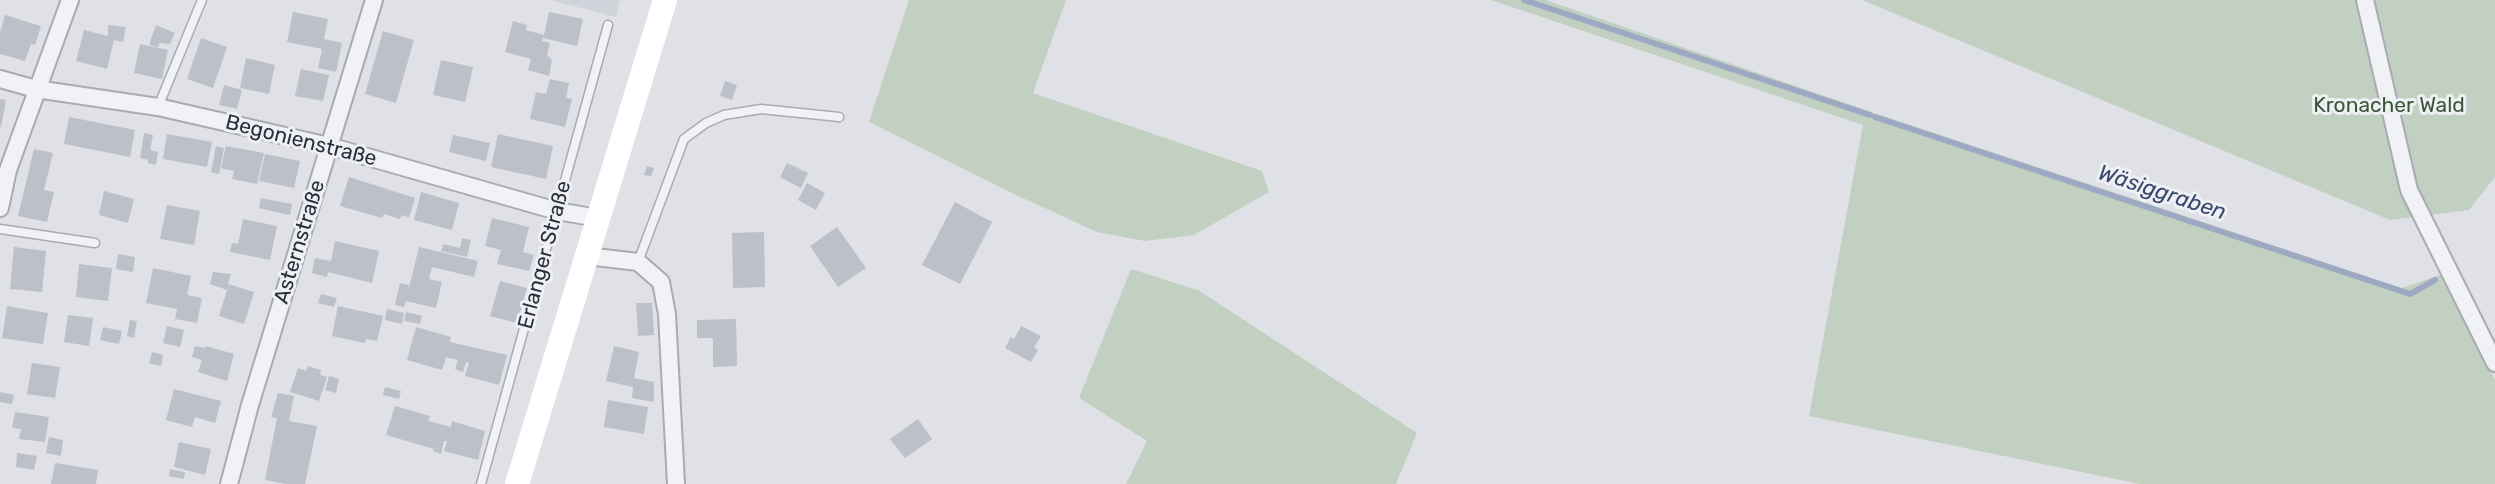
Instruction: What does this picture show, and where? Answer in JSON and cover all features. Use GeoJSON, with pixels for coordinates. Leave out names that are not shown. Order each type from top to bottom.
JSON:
{"type":"FeatureCollection","features":[{"type":"Feature","properties":{"kind":"main road","name":"Erlanger Straße"},"geometry":{"type":"LineString","coordinates":[[517,484],[665,0]]}},
{"type":"Feature","properties":{"kind":"street"},"geometry":{"type":"LineString","coordinates":[[0,208],[8,170],[70,0]]}},
{"type":"Feature","properties":{"kind":"street","name":"Asternstraße"},"geometry":{"type":"LineString","coordinates":[[229,484],[250,405],[374,0]]}},
{"type":"Feature","properties":{"kind":"street"},"geometry":{"type":"LineString","coordinates":[[2365,0],[2409,190],[2495,363]]}},
{"type":"Feature","properties":{"kind":"street","name":"Begonienstraße"},"geometry":{"type":"LineString","coordinates":[[0,79],[36,89],[158,107],[329,146],[557,211],[598,218]]}},
{"type":"Feature","properties":{"kind":"street","name":"Erlanger Straße"},"geometry":{"type":"LineString","coordinates":[[587,256],[638,262]]}},
{"type":"Feature","properties":{"kind":"street"},"geometry":{"type":"LineString","coordinates":[[638,262],[662,282],[667,314],[676,484]]}},
{"type":"Feature","properties":{"kind":"lane"},"geometry":{"type":"LineString","coordinates":[[158,107],[202,0]]}},
{"type":"Feature","properties":{"kind":"lane","name":"Erlanger Straße"},"geometry":{"type":"LineString","coordinates":[[481,484],[608,25]]}},
{"type":"Feature","properties":{"kind":"lane"},"geometry":{"type":"LineString","coordinates":[[638,262],[684,139],[706,123],[724,115],[761,109],[839,117]]}},
{"type":"Feature","properties":{"kind":"lane"},"geometry":{"type":"LineString","coordinates":[[0,230],[95,243]]}},
{"type":"Feature","properties":{"kind":"shaded area"},"geometry":{"type":"Polygon","coordinates":[[[550,0],[620,0],[616,17],[550,0]]]}},
{"type":"Feature","properties":{"kind":"green space"},"geometry":{"type":"Polygon","coordinates":[[[909,0],[1066,0],[1033,93],[1262,171],[1269,192],[1194,235],[1145,241],[1097,232],[1012,193],[869,122],[909,0]]]}},
{"type":"Feature","properties":{"kind":"green space"},"geometry":{"type":"Polygon","coordinates":[[[1491,0],[1546,0],[1877,114],[2402,288],[2443,274],[2495,380],[2495,484],[2140,484],[1809,416],[1863,125],[1491,0]]]}},
{"type":"Feature","properties":{"kind":"green space","name":"Kronacher Wald"},"geometry":{"type":"Polygon","coordinates":[[[1862,0],[2495,0],[2495,177],[2469,210],[2390,220],[1862,0]]]}},
{"type":"Feature","properties":{"kind":"green space"},"geometry":{"type":"Polygon","coordinates":[[[1131,269],[1198,290],[1417,433],[1396,484],[1126,484],[1147,441],[1079,398],[1131,269]]]}},
{"type":"Feature","properties":{"kind":"building"},"geometry":{"type":"Polygon","coordinates":[[[293,12],[328,19],[324,39],[342,43],[336,72],[318,68],[322,49],[287,42],[293,12]]]}},
{"type":"Feature","properties":{"kind":"building"},"geometry":{"type":"Polygon","coordinates":[[[549,12],[583,19],[577,46],[543,38],[542,41],[550,43],[547,55],[552,60],[549,76],[528,70],[531,59],[505,52],[513,21],[527,25],[526,30],[544,35],[549,12]]]}},
{"type":"Feature","properties":{"kind":"building"},"geometry":{"type":"Polygon","coordinates":[[[5,15],[41,26],[35,45],[31,44],[25,61],[0,54],[0,32],[5,15]]]}},
{"type":"Feature","properties":{"kind":"building"},"geometry":{"type":"Polygon","coordinates":[[[108,25],[126,27],[123,42],[114,40],[107,69],[76,61],[84,30],[108,36],[108,25]]]}},
{"type":"Feature","properties":{"kind":"building"},"geometry":{"type":"Polygon","coordinates":[[[156,25],[175,33],[170,44],[160,43],[158,47],[149,45],[156,25]]]}},
{"type":"Feature","properties":{"kind":"building"},"geometry":{"type":"Polygon","coordinates":[[[383,31],[414,40],[396,103],[365,94],[383,31]]]}},
{"type":"Feature","properties":{"kind":"building"},"geometry":{"type":"Polygon","coordinates":[[[201,38],[227,47],[213,88],[187,79],[201,38]]]}},
{"type":"Feature","properties":{"kind":"building"},"geometry":{"type":"Polygon","coordinates":[[[140,44],[168,50],[162,79],[134,73],[140,44]]]}},
{"type":"Feature","properties":{"kind":"building"},"geometry":{"type":"Polygon","coordinates":[[[246,58],[275,65],[269,94],[240,88],[246,58]]]}},
{"type":"Feature","properties":{"kind":"building"},"geometry":{"type":"Polygon","coordinates":[[[441,60],[473,67],[465,102],[433,95],[441,60]]]}},
{"type":"Feature","properties":{"kind":"building"},"geometry":{"type":"Polygon","coordinates":[[[301,69],[329,75],[323,101],[295,96],[301,69]]]}},
{"type":"Feature","properties":{"kind":"building"},"geometry":{"type":"Polygon","coordinates":[[[550,79],[569,83],[566,98],[572,99],[565,127],[530,119],[536,92],[546,94],[550,79]]]}},
{"type":"Feature","properties":{"kind":"building"},"geometry":{"type":"Polygon","coordinates":[[[725,81],[737,85],[732,100],[720,96],[725,81]]]}},
{"type":"Feature","properties":{"kind":"building"},"geometry":{"type":"Polygon","coordinates":[[[224,85],[242,90],[237,109],[219,105],[224,85]]]}},
{"type":"Feature","properties":{"kind":"building"},"geometry":{"type":"Polygon","coordinates":[[[0,99],[6,100],[1,127],[0,127],[0,99]]]}},
{"type":"Feature","properties":{"kind":"building"},"geometry":{"type":"Polygon","coordinates":[[[69,117],[135,130],[130,157],[64,144],[69,117]]]}},
{"type":"Feature","properties":{"kind":"building"},"geometry":{"type":"Polygon","coordinates":[[[144,133],[153,135],[150,150],[158,152],[156,165],[140,158],[144,133]]]}},
{"type":"Feature","properties":{"kind":"building"},"geometry":{"type":"Polygon","coordinates":[[[167,134],[212,142],[207,167],[163,159],[167,134]]]}},
{"type":"Feature","properties":{"kind":"building"},"geometry":{"type":"Polygon","coordinates":[[[498,134],[553,146],[546,179],[491,167],[498,134]]]}},
{"type":"Feature","properties":{"kind":"building"},"geometry":{"type":"Polygon","coordinates":[[[453,135],[490,143],[486,161],[449,152],[453,135]]]}},
{"type":"Feature","properties":{"kind":"building"},"geometry":{"type":"Polygon","coordinates":[[[216,146],[224,148],[219,174],[211,172],[216,146]]]}},
{"type":"Feature","properties":{"kind":"building"},"geometry":{"type":"Polygon","coordinates":[[[226,146],[264,153],[257,184],[232,179],[234,171],[221,168],[226,146]]]}},
{"type":"Feature","properties":{"kind":"building"},"geometry":{"type":"Polygon","coordinates":[[[34,149],[53,153],[44,190],[54,192],[47,222],[18,216],[34,149]]]}},
{"type":"Feature","properties":{"kind":"building"},"geometry":{"type":"Polygon","coordinates":[[[265,154],[300,161],[294,188],[259,181],[265,154]]]}},
{"type":"Feature","properties":{"kind":"building"},"geometry":{"type":"Polygon","coordinates":[[[787,163],[808,173],[801,188],[780,177],[787,163]]]}},
{"type":"Feature","properties":{"kind":"building"},"geometry":{"type":"Polygon","coordinates":[[[647,166],[654,168],[651,176],[644,175],[647,166]]]}},
{"type":"Feature","properties":{"kind":"building"},"geometry":{"type":"Polygon","coordinates":[[[349,177],[415,198],[409,218],[402,215],[400,219],[384,214],[382,218],[340,206],[349,177]]]}},
{"type":"Feature","properties":{"kind":"building"},"geometry":{"type":"Polygon","coordinates":[[[807,183],[825,193],[816,210],[798,200],[807,183]]]}},
{"type":"Feature","properties":{"kind":"building"},"geometry":{"type":"Polygon","coordinates":[[[104,191],[134,199],[128,223],[99,215],[104,191]]]}},
{"type":"Feature","properties":{"kind":"building"},"geometry":{"type":"Polygon","coordinates":[[[421,192],[459,203],[452,230],[414,220],[421,192]]]}},
{"type":"Feature","properties":{"kind":"building"},"geometry":{"type":"Polygon","coordinates":[[[261,198],[292,204],[290,215],[259,208],[261,198]]]}},
{"type":"Feature","properties":{"kind":"building"},"geometry":{"type":"Polygon","coordinates":[[[955,202],[992,222],[960,284],[922,265],[955,202]]]}},
{"type":"Feature","properties":{"kind":"building"},"geometry":{"type":"Polygon","coordinates":[[[167,205],[200,211],[194,245],[160,239],[167,205]]]}},
{"type":"Feature","properties":{"kind":"building"},"geometry":{"type":"Polygon","coordinates":[[[492,218],[529,227],[523,252],[534,255],[529,271],[497,264],[501,250],[485,246],[492,218]]]}},
{"type":"Feature","properties":{"kind":"building"},"geometry":{"type":"Polygon","coordinates":[[[243,219],[277,226],[270,260],[230,252],[232,243],[238,244],[243,219]]]}},
{"type":"Feature","properties":{"kind":"building"},"geometry":{"type":"Polygon","coordinates":[[[837,227],[866,268],[838,287],[810,246],[837,227]]]}},
{"type":"Feature","properties":{"kind":"building"},"geometry":{"type":"Polygon","coordinates":[[[764,232],[765,287],[733,288],[732,233],[764,232]]]}},
{"type":"Feature","properties":{"kind":"building"},"geometry":{"type":"Polygon","coordinates":[[[462,238],[471,240],[467,257],[441,251],[443,244],[460,248],[462,238]]]}},
{"type":"Feature","properties":{"kind":"building"},"geometry":{"type":"Polygon","coordinates":[[[335,241],[379,251],[372,283],[328,272],[327,277],[312,273],[315,258],[331,261],[335,241]]]}},
{"type":"Feature","properties":{"kind":"building"},"geometry":{"type":"Polygon","coordinates":[[[14,247],[46,251],[42,292],[10,289],[14,247]]]}},
{"type":"Feature","properties":{"kind":"building"},"geometry":{"type":"Polygon","coordinates":[[[419,247],[478,261],[474,277],[432,267],[429,279],[442,282],[436,308],[406,301],[404,307],[395,305],[400,283],[409,285],[408,292],[419,247]]]}},
{"type":"Feature","properties":{"kind":"building"},"geometry":{"type":"Polygon","coordinates":[[[118,254],[135,257],[133,272],[116,269],[118,254]]]}},
{"type":"Feature","properties":{"kind":"building"},"geometry":{"type":"Polygon","coordinates":[[[79,264],[112,268],[108,301],[76,297],[79,264]]]}},
{"type":"Feature","properties":{"kind":"building"},"geometry":{"type":"Polygon","coordinates":[[[153,268],[191,276],[187,295],[202,298],[197,323],[175,319],[177,309],[146,303],[153,268]]]}},
{"type":"Feature","properties":{"kind":"building"},"geometry":{"type":"Polygon","coordinates":[[[213,272],[231,274],[228,284],[254,292],[244,324],[219,316],[227,290],[210,284],[213,272]]]}},
{"type":"Feature","properties":{"kind":"building"},"geometry":{"type":"Polygon","coordinates":[[[500,281],[527,288],[517,323],[490,316],[500,281]]]}},
{"type":"Feature","properties":{"kind":"building"},"geometry":{"type":"Polygon","coordinates":[[[321,294],[337,298],[334,307],[318,303],[321,294]]]}},
{"type":"Feature","properties":{"kind":"building"},"geometry":{"type":"Polygon","coordinates":[[[636,303],[652,303],[654,335],[638,336],[636,303]]]}},
{"type":"Feature","properties":{"kind":"building"},"geometry":{"type":"Polygon","coordinates":[[[7,306],[48,313],[43,344],[2,338],[7,306]]]}},
{"type":"Feature","properties":{"kind":"building"},"geometry":{"type":"Polygon","coordinates":[[[338,306],[383,316],[377,341],[366,339],[365,343],[332,336],[338,306]]]}},
{"type":"Feature","properties":{"kind":"building"},"geometry":{"type":"Polygon","coordinates":[[[387,309],[404,313],[402,324],[385,320],[387,309]]]}},
{"type":"Feature","properties":{"kind":"building"},"geometry":{"type":"Polygon","coordinates":[[[406,312],[422,316],[420,324],[404,321],[406,312]]]}},
{"type":"Feature","properties":{"kind":"building"},"geometry":{"type":"Polygon","coordinates":[[[68,315],[93,318],[89,346],[64,342],[68,315]]]}},
{"type":"Feature","properties":{"kind":"building"},"geometry":{"type":"Polygon","coordinates":[[[736,319],[737,366],[713,367],[713,338],[697,338],[697,320],[736,319]]]}},
{"type":"Feature","properties":{"kind":"building"},"geometry":{"type":"Polygon","coordinates":[[[130,320],[137,321],[134,338],[127,336],[130,320]]]}},
{"type":"Feature","properties":{"kind":"building"},"geometry":{"type":"Polygon","coordinates":[[[167,326],[184,330],[180,347],[163,343],[167,326]]]}},
{"type":"Feature","properties":{"kind":"building"},"geometry":{"type":"Polygon","coordinates":[[[1021,326],[1041,336],[1034,348],[1038,350],[1031,362],[1005,348],[1011,337],[1014,339],[1021,326]]]}},
{"type":"Feature","properties":{"kind":"building"},"geometry":{"type":"Polygon","coordinates":[[[103,327],[122,331],[119,344],[100,340],[103,327]]]}},
{"type":"Feature","properties":{"kind":"building"},"geometry":{"type":"Polygon","coordinates":[[[416,327],[451,337],[450,342],[507,355],[499,385],[465,376],[469,363],[466,362],[463,372],[455,369],[458,360],[446,357],[442,370],[407,360],[416,327]]]}},
{"type":"Feature","properties":{"kind":"building"},"geometry":{"type":"Polygon","coordinates":[[[195,346],[205,348],[206,346],[234,354],[227,381],[198,372],[202,360],[192,357],[195,346]]]}},
{"type":"Feature","properties":{"kind":"building"},"geometry":{"type":"Polygon","coordinates":[[[614,346],[639,352],[634,378],[654,382],[654,402],[632,398],[633,387],[606,381],[614,346]]]}},
{"type":"Feature","properties":{"kind":"building"},"geometry":{"type":"Polygon","coordinates":[[[152,352],[163,355],[161,366],[149,363],[152,352]]]}},
{"type":"Feature","properties":{"kind":"building"},"geometry":{"type":"Polygon","coordinates":[[[32,363],[60,367],[55,398],[27,394],[32,363]]]}},
{"type":"Feature","properties":{"kind":"building"},"geometry":{"type":"Polygon","coordinates":[[[308,366],[321,370],[320,375],[327,377],[319,401],[290,392],[298,368],[306,371],[308,366]]]}},
{"type":"Feature","properties":{"kind":"building"},"geometry":{"type":"Polygon","coordinates":[[[329,376],[339,379],[336,393],[325,390],[329,376]]]}},
{"type":"Feature","properties":{"kind":"building"},"geometry":{"type":"Polygon","coordinates":[[[385,387],[401,391],[399,399],[383,395],[385,387]]]}},
{"type":"Feature","properties":{"kind":"building"},"geometry":{"type":"Polygon","coordinates":[[[174,389],[221,401],[215,423],[195,417],[192,427],[166,420],[174,389]]]}},
{"type":"Feature","properties":{"kind":"building"},"geometry":{"type":"Polygon","coordinates":[[[0,392],[14,395],[12,404],[0,402],[0,392]]]}},
{"type":"Feature","properties":{"kind":"building"},"geometry":{"type":"Polygon","coordinates":[[[278,393],[294,396],[289,421],[317,426],[305,484],[286,484],[265,480],[277,418],[271,417],[278,393]]]}},
{"type":"Feature","properties":{"kind":"building"},"geometry":{"type":"Polygon","coordinates":[[[608,400],[648,407],[644,434],[604,427],[608,400]]]}},
{"type":"Feature","properties":{"kind":"building"},"geometry":{"type":"Polygon","coordinates":[[[395,406],[430,416],[428,421],[451,427],[452,421],[485,431],[478,460],[444,451],[447,441],[444,441],[441,454],[433,451],[434,449],[386,435],[395,406]]]}},
{"type":"Feature","properties":{"kind":"building"},"geometry":{"type":"Polygon","coordinates":[[[15,412],[49,417],[45,442],[19,439],[21,429],[12,428],[15,412]]]}},
{"type":"Feature","properties":{"kind":"building"},"geometry":{"type":"Polygon","coordinates":[[[918,419],[932,439],[905,458],[890,439],[918,419]]]}},
{"type":"Feature","properties":{"kind":"building"},"geometry":{"type":"Polygon","coordinates":[[[49,437],[63,440],[61,456],[46,453],[49,437]]]}},
{"type":"Feature","properties":{"kind":"building"},"geometry":{"type":"Polygon","coordinates":[[[179,442],[211,449],[205,475],[174,467],[179,442]]]}},
{"type":"Feature","properties":{"kind":"building"},"geometry":{"type":"Polygon","coordinates":[[[17,453],[37,456],[34,470],[16,467],[17,453]]]}},
{"type":"Feature","properties":{"kind":"building"},"geometry":{"type":"Polygon","coordinates":[[[55,463],[98,470],[96,484],[51,484],[55,463]]]}},
{"type":"Feature","properties":{"kind":"building"},"geometry":{"type":"Polygon","coordinates":[[[170,469],[185,472],[184,479],[169,476],[170,469]]]}},
{"type":"Feature","properties":{"kind":"waterway","name":"Wäsiggraben"},"geometry":{"type":"LineString","coordinates":[[1524,0],[1870,115]]}},
{"type":"Feature","properties":{"kind":"waterway","name":"Wäsiggraben"},"geometry":{"type":"LineString","coordinates":[[1875,117],[2410,294],[2435,280]]}}]}
